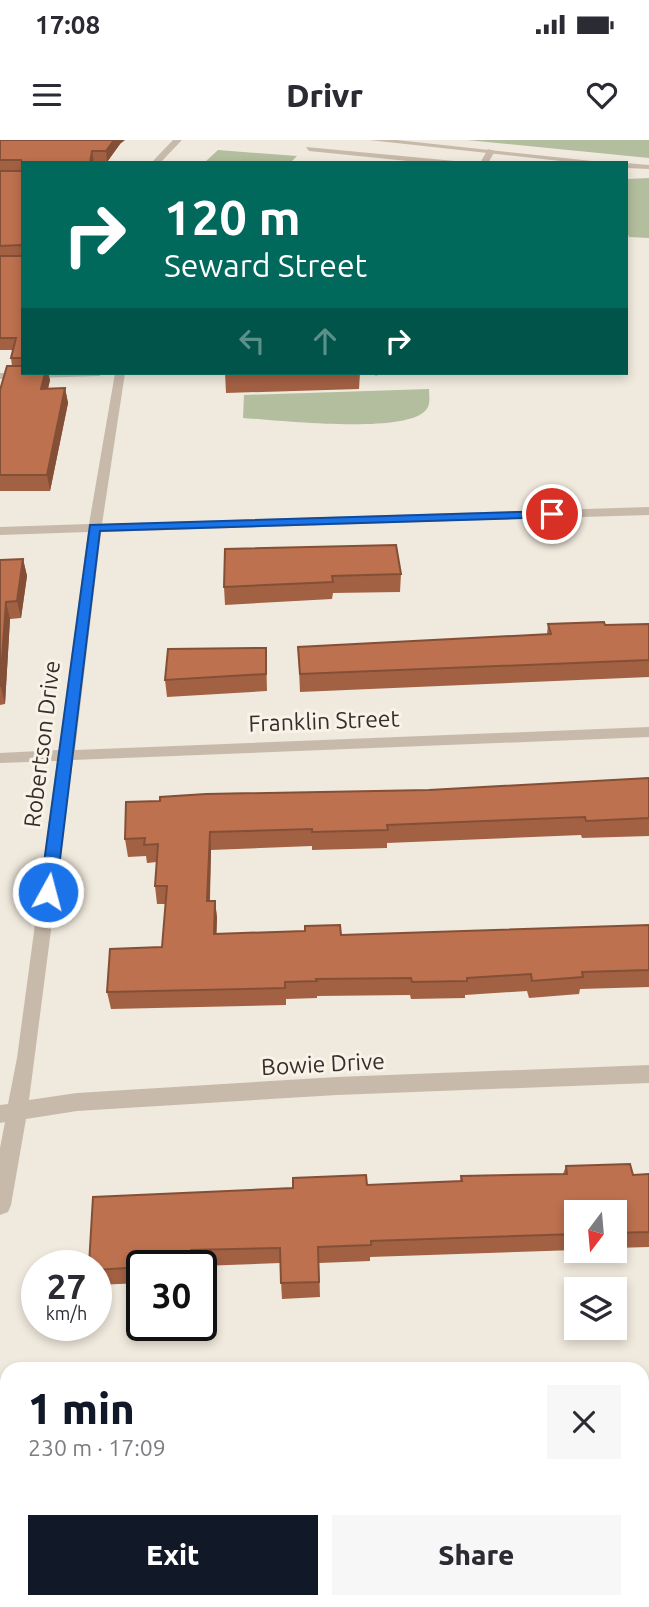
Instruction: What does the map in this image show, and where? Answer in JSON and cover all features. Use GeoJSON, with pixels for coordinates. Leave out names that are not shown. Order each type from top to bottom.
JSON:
{"type":"FeatureCollection","features":[{"type":"Feature","properties":{"kind":"street"},"geometry":{"type":"LineString","coordinates":[[157,161],[178,140]]}},
{"type":"Feature","properties":{"kind":"street"},"geometry":{"type":"LineString","coordinates":[[373,140],[586,161]]}},
{"type":"Feature","properties":{"kind":"street"},"geometry":{"type":"LineString","coordinates":[[310,148],[436,161]]}},
{"type":"Feature","properties":{"kind":"street"},"geometry":{"type":"LineString","coordinates":[[485,161],[491,152]]}},
{"type":"Feature","properties":{"kind":"street"},"geometry":{"type":"LineString","coordinates":[[628,165],[649,167]]}},
{"type":"Feature","properties":{"kind":"street"},"geometry":{"type":"LineString","coordinates":[[0,376],[33,375]]}},
{"type":"Feature","properties":{"kind":"street","name":"Robertson Drive"},"geometry":{"type":"LineString","coordinates":[[0,1205],[9,1112],[66,754],[94,528],[120,375]]}},
{"type":"Feature","properties":{"kind":"street"},"geometry":{"type":"LineString","coordinates":[[0,531],[649,511]]}},
{"type":"Feature","properties":{"kind":"street","name":"Franklin Street"},"geometry":{"type":"LineString","coordinates":[[0,758],[649,732]]}},
{"type":"Feature","properties":{"kind":"street","name":"Bowie Drive"},"geometry":{"type":"LineString","coordinates":[[9,1112],[77,1102],[337,1086],[649,1074]]}},
{"type":"Feature","properties":{"kind":"green space"},"geometry":{"type":"Polygon","coordinates":[[[467,140],[649,140],[649,158],[467,140]]]}},
{"type":"Feature","properties":{"kind":"green space"},"geometry":{"type":"Polygon","coordinates":[[[218,150],[297,156],[292,161],[206,161],[218,150]]]}},
{"type":"Feature","properties":{"kind":"green space"},"geometry":{"type":"Polygon","coordinates":[[[649,178],[649,238],[629,237],[628,234],[628,179],[649,178]]]}},
{"type":"Feature","properties":{"kind":"green space"},"geometry":{"type":"Polygon","coordinates":[[[429,389],[426,410],[414,418],[393,422],[339,424],[243,418],[244,395],[429,389]]]}},
{"type":"Feature","properties":{"kind":"building"},"geometry":{"type":"Polygon","coordinates":[[[0,140],[114,140],[106,151],[92,151],[90,161],[0,160],[0,140]]]}},
{"type":"Feature","properties":{"kind":"building"},"geometry":{"type":"Polygon","coordinates":[[[0,171],[21,171],[21,245],[0,246],[0,171]]]}},
{"type":"Feature","properties":{"kind":"building"},"geometry":{"type":"Polygon","coordinates":[[[0,256],[21,256],[21,358],[11,358],[16,338],[0,338],[0,256]]]}},
{"type":"Feature","properties":{"kind":"building"},"geometry":{"type":"Polygon","coordinates":[[[7,366],[21,366],[21,375],[44,375],[41,389],[65,388],[47,475],[0,475],[0,390],[7,366]]]}},
{"type":"Feature","properties":{"kind":"building"},"geometry":{"type":"Polygon","coordinates":[[[396,545],[401,574],[332,576],[333,582],[224,587],[225,549],[396,545]]]}},
{"type":"Feature","properties":{"kind":"building"},"geometry":{"type":"Polygon","coordinates":[[[23,559],[17,601],[6,602],[0,687],[0,560],[23,559]]]}},
{"type":"Feature","properties":{"kind":"building"},"geometry":{"type":"Polygon","coordinates":[[[604,622],[605,625],[649,624],[649,660],[300,674],[298,647],[551,634],[548,624],[604,622]]]}},
{"type":"Feature","properties":{"kind":"building"},"geometry":{"type":"Polygon","coordinates":[[[266,648],[266,674],[165,680],[168,649],[266,648]]]}},
{"type":"Feature","properties":{"kind":"building"},"geometry":{"type":"Polygon","coordinates":[[[649,778],[649,818],[586,821],[585,817],[387,825],[388,830],[210,832],[207,901],[215,901],[214,934],[305,931],[305,926],[340,925],[341,935],[649,925],[649,970],[582,972],[583,977],[532,981],[531,974],[467,978],[467,981],[412,982],[411,978],[316,979],[317,981],[285,982],[285,988],[107,992],[110,949],[162,947],[167,886],[155,886],[158,844],[144,845],[145,838],[125,839],[126,802],[160,801],[160,797],[206,794],[429,790],[649,778]]]}},
{"type":"Feature","properties":{"kind":"building"},"geometry":{"type":"Polygon","coordinates":[[[630,1164],[633,1175],[649,1174],[649,1232],[627,1233],[627,1200],[564,1200],[564,1234],[371,1241],[371,1245],[318,1247],[319,1282],[281,1283],[280,1248],[126,1250],[126,1268],[112,1269],[112,1250],[90,1250],[93,1197],[293,1188],[293,1178],[366,1175],[367,1185],[462,1181],[461,1176],[567,1174],[566,1166],[630,1164]]]}},
{"type":"Feature","properties":{"kind":"route"},"geometry":{"type":"LineString","coordinates":[[48,892],[94,528],[552,514]]}}]}
